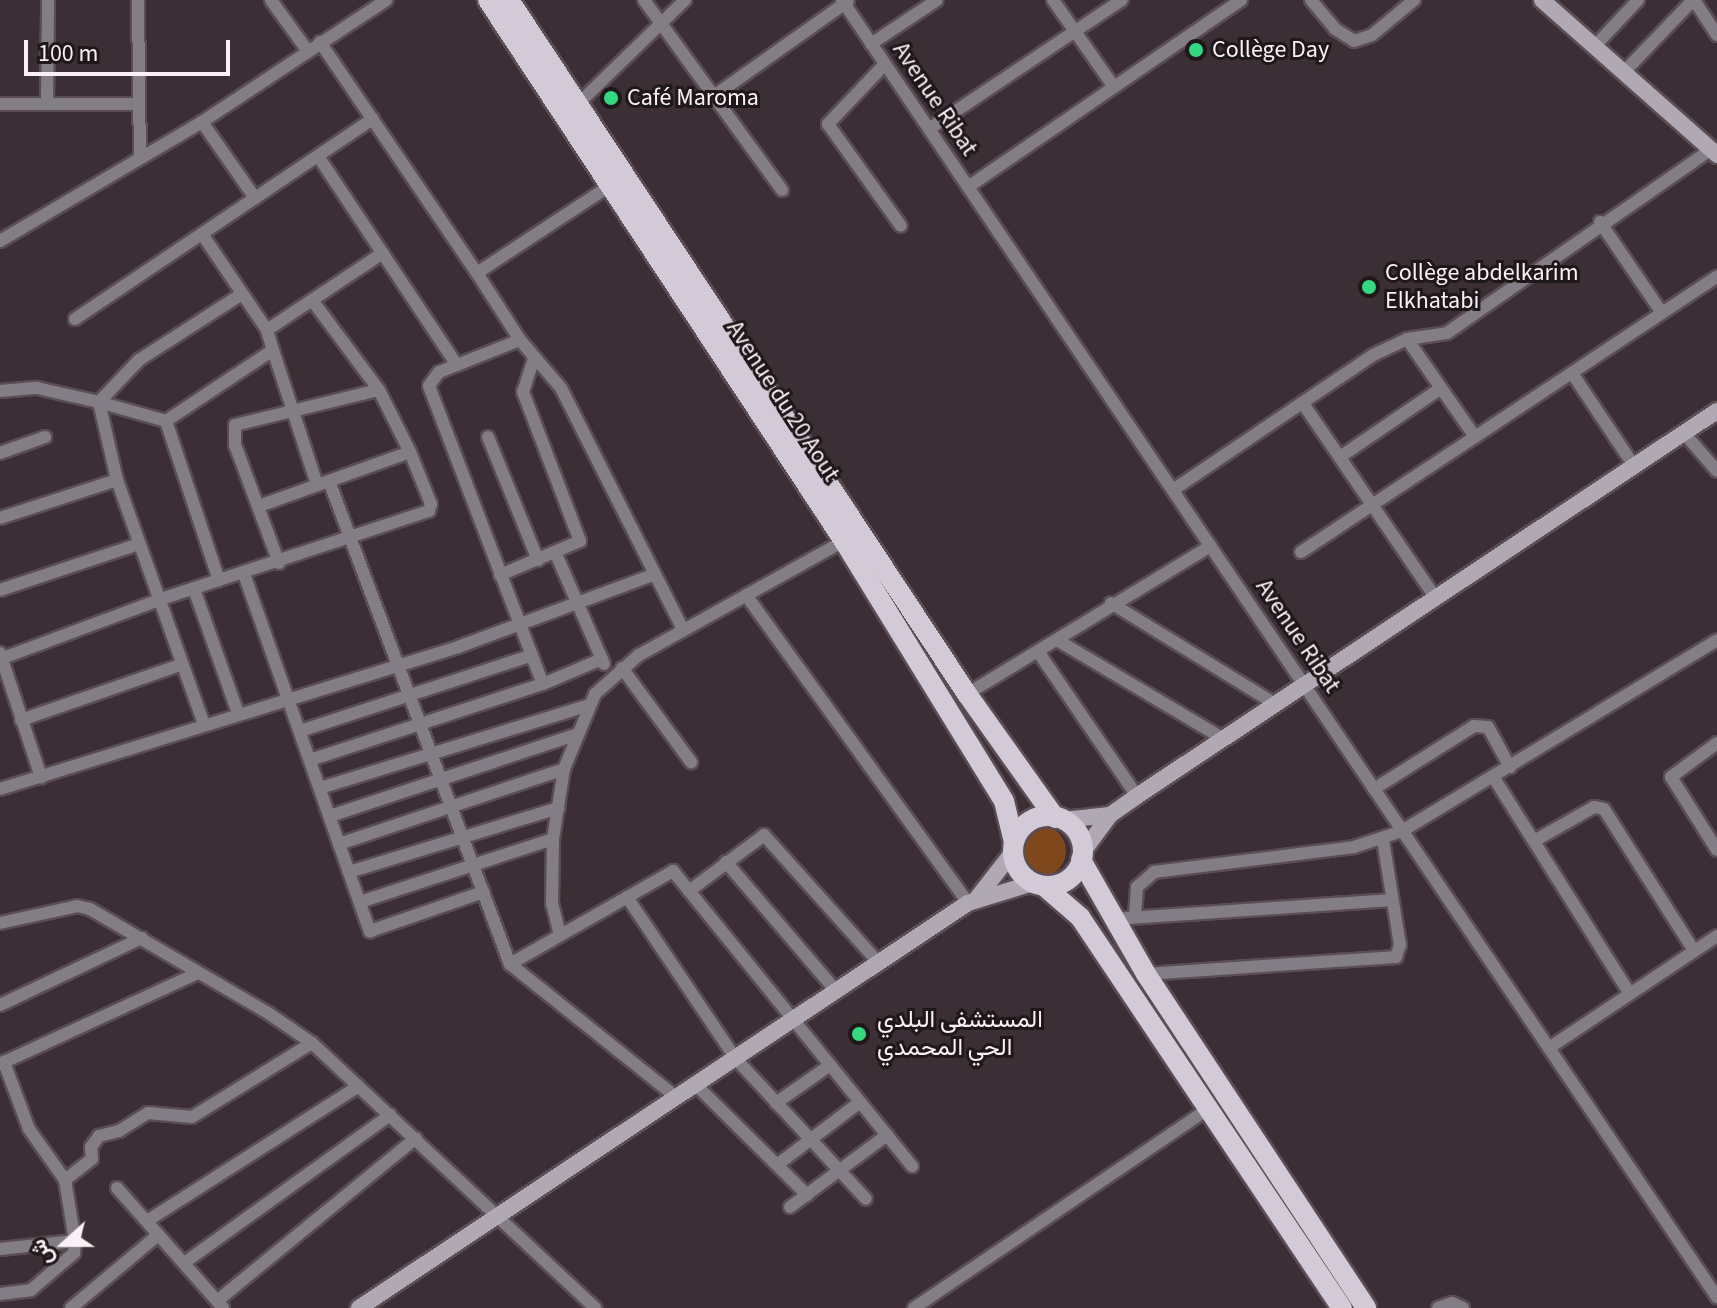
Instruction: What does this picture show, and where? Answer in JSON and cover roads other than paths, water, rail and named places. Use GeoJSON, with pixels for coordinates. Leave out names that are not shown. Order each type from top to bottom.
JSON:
{"type":"FeatureCollection","features":[{"type":"Feature","properties":{"kind":"main road","name":"Avenue du 20 Aout"},"geometry":{"type":"LineString","coordinates":[[488,0],[844,541],[1004,801],[1014,847]]}},
{"type":"Feature","properties":{"kind":"main road","name":"Avenue du 20 Aout"},"geometry":{"type":"LineString","coordinates":[[509,0],[967,694],[1059,819]]}},
{"type":"Feature","properties":{"kind":"main road"},"geometry":{"type":"LineString","coordinates":[[1342,1308],[1080,917],[1019,870],[1014,847],[1030,821],[1059,819],[1079,837],[1082,856],[1146,974],[1366,1308]]}},
{"type":"Feature","properties":{"kind":"main road"},"geometry":{"type":"LineString","coordinates":[[1039,884],[1064,882],[1082,856]]}},
{"type":"Feature","properties":{"kind":"street"},"geometry":{"type":"LineString","coordinates":[[47,104],[48,0]]}},
{"type":"Feature","properties":{"kind":"street"},"geometry":{"type":"LineString","coordinates":[[138,0],[136,104],[140,158]]}},
{"type":"Feature","properties":{"kind":"street"},"geometry":{"type":"LineString","coordinates":[[271,0],[307,50]]}},
{"type":"Feature","properties":{"kind":"street"},"geometry":{"type":"LineString","coordinates":[[0,241],[202,122],[386,0]]}},
{"type":"Feature","properties":{"kind":"street"},"geometry":{"type":"LineString","coordinates":[[644,0],[782,190]]}},
{"type":"Feature","properties":{"kind":"street"},"geometry":{"type":"LineString","coordinates":[[577,105],[685,0]]}},
{"type":"Feature","properties":{"kind":"street"},"geometry":{"type":"LineString","coordinates":[[871,44],[937,0]]}},
{"type":"Feature","properties":{"kind":"street"},"geometry":{"type":"LineString","coordinates":[[1053,0],[1114,87]]}},
{"type":"Feature","properties":{"kind":"street"},"geometry":{"type":"LineString","coordinates":[[929,129],[1122,0]]}},
{"type":"Feature","properties":{"kind":"street"},"geometry":{"type":"LineString","coordinates":[[968,187],[1240,0]]}},
{"type":"Feature","properties":{"kind":"street"},"geometry":{"type":"LineString","coordinates":[[1311,0],[1335,29],[1354,41],[1372,35],[1414,0]]}},
{"type":"Feature","properties":{"kind":"street"},"geometry":{"type":"LineString","coordinates":[[1173,490],[1304,405],[1373,355],[1407,339],[1447,333],[1600,222],[1714,152],[1542,0]]}},
{"type":"Feature","properties":{"kind":"street"},"geometry":{"type":"LineString","coordinates":[[1595,46],[1638,0]]}},
{"type":"Feature","properties":{"kind":"street"},"geometry":{"type":"LineString","coordinates":[[1624,72],[1693,0],[1717,35]]}},
{"type":"Feature","properties":{"kind":"street"},"geometry":{"type":"LineString","coordinates":[[714,96],[845,1]]}},
{"type":"Feature","properties":{"kind":"street","name":"Avenue Ribat"},"geometry":{"type":"LineString","coordinates":[[845,1],[871,44],[1717,1297]]}},
{"type":"Feature","properties":{"kind":"street"},"geometry":{"type":"LineString","coordinates":[[320,42],[520,340],[561,388],[683,630]]}},
{"type":"Feature","properties":{"kind":"street"},"geometry":{"type":"LineString","coordinates":[[885,64],[828,124],[901,226]]}},
{"type":"Feature","properties":{"kind":"street"},"geometry":{"type":"LineString","coordinates":[[0,104],[136,104]]}},
{"type":"Feature","properties":{"kind":"street"},"geometry":{"type":"LineString","coordinates":[[75,319],[373,119]]}},
{"type":"Feature","properties":{"kind":"street"},"geometry":{"type":"LineString","coordinates":[[202,122],[255,198]]}},
{"type":"Feature","properties":{"kind":"street"},"geometry":{"type":"LineString","coordinates":[[318,156],[457,365]]}},
{"type":"Feature","properties":{"kind":"street"},"geometry":{"type":"LineString","coordinates":[[477,273],[611,185]]}},
{"type":"Feature","properties":{"kind":"street"},"geometry":{"type":"LineString","coordinates":[[1600,222],[1662,313]]}},
{"type":"Feature","properties":{"kind":"street"},"geometry":{"type":"LineString","coordinates":[[202,234],[267,330],[292,408],[323,483],[351,539],[510,964],[676,1097]]}},
{"type":"Feature","properties":{"kind":"street"},"geometry":{"type":"LineString","coordinates":[[267,330],[383,253]]}},
{"type":"Feature","properties":{"kind":"street"},"geometry":{"type":"LineString","coordinates":[[1301,552],[1717,277]]}},
{"type":"Feature","properties":{"kind":"street"},"geometry":{"type":"LineString","coordinates":[[99,402],[139,360],[242,294]]}},
{"type":"Feature","properties":{"kind":"street"},"geometry":{"type":"LineString","coordinates":[[41,777],[1,657],[161,599],[351,539],[431,509],[410,452],[379,390],[312,300]]}},
{"type":"Feature","properties":{"kind":"street"},"geometry":{"type":"LineString","coordinates":[[1407,339],[1475,437]]}},
{"type":"Feature","properties":{"kind":"street"},"geometry":{"type":"LineString","coordinates":[[520,340],[434,374],[429,386],[543,684]]}},
{"type":"Feature","properties":{"kind":"street"},"geometry":{"type":"LineString","coordinates":[[0,391],[37,388],[166,421],[273,350]]}},
{"type":"Feature","properties":{"kind":"street"},"geometry":{"type":"LineString","coordinates":[[500,575],[556,554],[580,541],[580,534],[523,392],[534,358]]}},
{"type":"Feature","properties":{"kind":"street"},"geometry":{"type":"LineString","coordinates":[[1572,373],[1634,466]]}},
{"type":"Feature","properties":{"kind":"street"},"geometry":{"type":"LineString","coordinates":[[1340,457],[1441,388]]}},
{"type":"Feature","properties":{"kind":"street"},"geometry":{"type":"LineString","coordinates":[[279,563],[232,430],[242,421],[379,390]]}},
{"type":"Feature","properties":{"kind":"street"},"geometry":{"type":"LineString","coordinates":[[99,402],[117,480],[204,724]]}},
{"type":"Feature","properties":{"kind":"street"},"geometry":{"type":"LineString","coordinates":[[1304,405],[1435,597]]}},
{"type":"Feature","properties":{"kind":"street"},"geometry":{"type":"LineString","coordinates":[[1082,856],[1110,815],[1137,796],[1717,411]]}},
{"type":"Feature","properties":{"kind":"street"},"geometry":{"type":"LineString","coordinates":[[166,421],[219,580]]}},
{"type":"Feature","properties":{"kind":"street"},"geometry":{"type":"LineString","coordinates":[[1684,433],[1717,471]]}},
{"type":"Feature","properties":{"kind":"street"},"geometry":{"type":"LineString","coordinates":[[0,453],[45,437]]}},
{"type":"Feature","properties":{"kind":"street"},"geometry":{"type":"LineString","coordinates":[[488,437],[538,560]]}},
{"type":"Feature","properties":{"kind":"street"},"geometry":{"type":"LineString","coordinates":[[259,506],[410,452]]}},
{"type":"Feature","properties":{"kind":"street"},"geometry":{"type":"LineString","coordinates":[[0,518],[117,480]]}},
{"type":"Feature","properties":{"kind":"street"},"geometry":{"type":"LineString","coordinates":[[560,935],[552,904],[553,839],[564,769],[589,705],[622,668],[683,630],[844,541]]}},
{"type":"Feature","properties":{"kind":"street"},"geometry":{"type":"LineString","coordinates":[[0,590],[139,544]]}},
{"type":"Feature","properties":{"kind":"street"},"geometry":{"type":"LineString","coordinates":[[967,694],[1039,653],[1111,603],[1210,546]]}},
{"type":"Feature","properties":{"kind":"street"},"geometry":{"type":"LineString","coordinates":[[556,554],[610,678]]}},
{"type":"Feature","properties":{"kind":"street"},"geometry":{"type":"LineString","coordinates":[[244,574],[370,931],[483,892]]}},
{"type":"Feature","properties":{"kind":"street"},"geometry":{"type":"LineString","coordinates":[[0,789],[238,713],[289,701],[399,666],[521,626],[653,575]]}},
{"type":"Feature","properties":{"kind":"street"},"geometry":{"type":"LineString","coordinates":[[194,589],[238,713]]}},
{"type":"Feature","properties":{"kind":"street"},"geometry":{"type":"LineString","coordinates":[[746,595],[972,901]]}},
{"type":"Feature","properties":{"kind":"street"},"geometry":{"type":"LineString","coordinates":[[1111,603],[1275,704]]}},
{"type":"Feature","properties":{"kind":"street"},"geometry":{"type":"LineString","coordinates":[[1057,640],[1222,738]]}},
{"type":"Feature","properties":{"kind":"street"},"geometry":{"type":"LineString","coordinates":[[1135,916],[1137,887],[1154,872],[1383,840],[1402,831],[1717,640]]}},
{"type":"Feature","properties":{"kind":"street"},"geometry":{"type":"LineString","coordinates":[[1039,653],[1137,796]]}},
{"type":"Feature","properties":{"kind":"street"},"geometry":{"type":"LineString","coordinates":[[300,731],[532,655]]}},
{"type":"Feature","properties":{"kind":"street"},"geometry":{"type":"LineString","coordinates":[[310,760],[543,684],[602,659]]}},
{"type":"Feature","properties":{"kind":"street"},"geometry":{"type":"LineString","coordinates":[[21,720],[183,664]]}},
{"type":"Feature","properties":{"kind":"street"},"geometry":{"type":"LineString","coordinates":[[622,668],[691,762]]}},
{"type":"Feature","properties":{"kind":"street"},"geometry":{"type":"LineString","coordinates":[[320,788],[589,705]]}},
{"type":"Feature","properties":{"kind":"street"},"geometry":{"type":"LineString","coordinates":[[1374,789],[1481,724],[1510,767]]}},
{"type":"Feature","properties":{"kind":"street"},"geometry":{"type":"LineString","coordinates":[[330,816],[575,735]]}},
{"type":"Feature","properties":{"kind":"street"},"geometry":{"type":"LineString","coordinates":[[1717,743],[1671,777],[1717,850]]}},
{"type":"Feature","properties":{"kind":"street"},"geometry":{"type":"LineString","coordinates":[[339,844],[564,769]]}},
{"type":"Feature","properties":{"kind":"street"},"geometry":{"type":"LineString","coordinates":[[1494,778],[1630,994]]}},
{"type":"Feature","properties":{"kind":"street"},"geometry":{"type":"LineString","coordinates":[[1534,841],[1594,807],[1604,809],[1694,951]]}},
{"type":"Feature","properties":{"kind":"street"},"geometry":{"type":"LineString","coordinates":[[349,872],[558,808]]}},
{"type":"Feature","properties":{"kind":"street"},"geometry":{"type":"LineString","coordinates":[[1059,819],[1110,815]]}},
{"type":"Feature","properties":{"kind":"street"},"geometry":{"type":"LineString","coordinates":[[689,891],[764,835],[879,963]]}},
{"type":"Feature","properties":{"kind":"street"},"geometry":{"type":"LineString","coordinates":[[360,902],[553,839]]}},
{"type":"Feature","properties":{"kind":"street"},"geometry":{"type":"LineString","coordinates":[[1146,974],[1396,957],[1400,945],[1383,840]]}},
{"type":"Feature","properties":{"kind":"street"},"geometry":{"type":"LineString","coordinates":[[359,1308],[972,901],[1014,847]]}},
{"type":"Feature","properties":{"kind":"street"},"geometry":{"type":"LineString","coordinates":[[726,862],[836,991]]}},
{"type":"Feature","properties":{"kind":"street"},"geometry":{"type":"LineString","coordinates":[[510,964],[673,871],[912,1166]]}},
{"type":"Feature","properties":{"kind":"street"},"geometry":{"type":"LineString","coordinates":[[972,901],[1039,884]]}},
{"type":"Feature","properties":{"kind":"street"},"geometry":{"type":"LineString","coordinates":[[627,897],[735,1058],[866,1199]]}},
{"type":"Feature","properties":{"kind":"street"},"geometry":{"type":"LineString","coordinates":[[1114,919],[1392,900]]}},
{"type":"Feature","properties":{"kind":"street"},"geometry":{"type":"LineString","coordinates":[[0,923],[77,906],[106,915],[312,1043],[595,1308]]}},
{"type":"Feature","properties":{"kind":"street"},"geometry":{"type":"LineString","coordinates":[[1549,1048],[1717,936]]}},
{"type":"Feature","properties":{"kind":"street"},"geometry":{"type":"LineString","coordinates":[[0,1005],[142,938]]}},
{"type":"Feature","properties":{"kind":"street"},"geometry":{"type":"LineString","coordinates":[[0,1294],[31,1290],[74,1253],[75,1241],[65,1180],[29,1129],[2,1063],[198,973]]}},
{"type":"Feature","properties":{"kind":"street"},"geometry":{"type":"LineString","coordinates":[[65,1180],[92,1159],[91,1147],[99,1136],[119,1131],[148,1113],[192,1117],[312,1043]]}},
{"type":"Feature","properties":{"kind":"street"},"geometry":{"type":"LineString","coordinates":[[776,1103],[830,1065]]}},
{"type":"Feature","properties":{"kind":"street"},"geometry":{"type":"LineString","coordinates":[[695,1084],[807,1195]]}},
{"type":"Feature","properties":{"kind":"street"},"geometry":{"type":"LineString","coordinates":[[147,1221],[359,1086]]}},
{"type":"Feature","properties":{"kind":"street"},"geometry":{"type":"LineString","coordinates":[[777,1165],[860,1102]]}},
{"type":"Feature","properties":{"kind":"street"},"geometry":{"type":"LineString","coordinates":[[914,1308],[1208,1109]]}},
{"type":"Feature","properties":{"kind":"street"},"geometry":{"type":"LineString","coordinates":[[184,1263],[390,1115]]}},
{"type":"Feature","properties":{"kind":"street"},"geometry":{"type":"LineString","coordinates":[[790,1207],[887,1135]]}},
{"type":"Feature","properties":{"kind":"street"},"geometry":{"type":"LineString","coordinates":[[117,1188],[220,1305],[416,1138]]}},
{"type":"Feature","properties":{"kind":"street"},"geometry":{"type":"LineString","coordinates":[[71,1308],[158,1235]]}},
{"type":"Feature","properties":{"kind":"street"},"geometry":{"type":"LineString","coordinates":[[0,1249],[75,1241]]}},
{"type":"Feature","properties":{"kind":"street"},"geometry":{"type":"LineString","coordinates":[[1438,1308],[1452,1303],[1463,1308]]}},
{"type":"Feature","properties":{"kind":"place","name":"Collège Day"},"geometry":{"type":"Point","coordinates":[1196,50]}},
{"type":"Feature","properties":{"kind":"place","name":"Café Maroma"},"geometry":{"type":"Point","coordinates":[611,98]}},
{"type":"Feature","properties":{"kind":"place","name":"Collège abdelkarim Elkhatabi"},"geometry":{"type":"Point","coordinates":[1369,287]}},
{"type":"Feature","properties":{"kind":"place","name":"المستشفى البلدي الحي المحمدي"},"geometry":{"type":"Point","coordinates":[859,1034]}}]}
